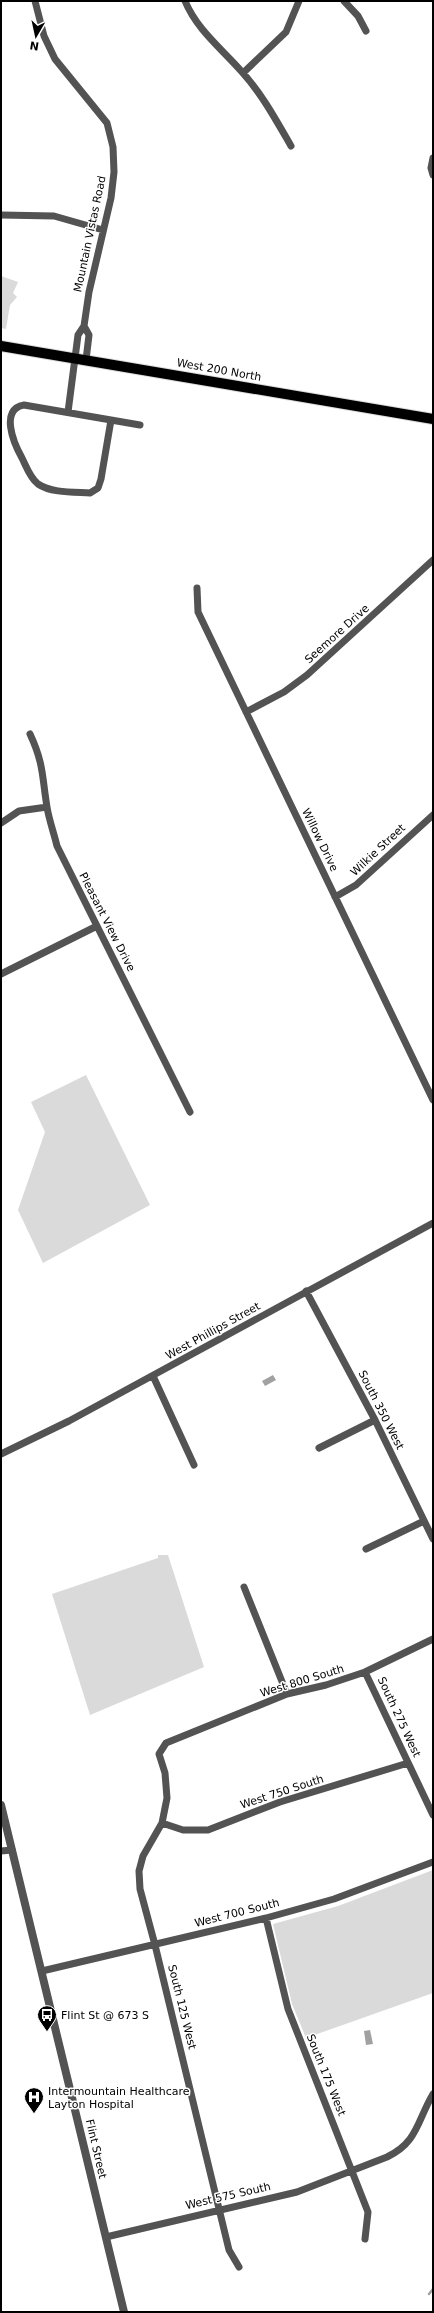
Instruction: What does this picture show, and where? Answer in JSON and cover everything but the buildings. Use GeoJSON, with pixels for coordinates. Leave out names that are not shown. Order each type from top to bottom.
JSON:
{"type":"FeatureCollection","features":[{"type":"Feature","properties":{"kind":"main road","name":"West 200 North"},"geometry":{"type":"LineString","coordinates":[[1,346],[433,419]]}},
{"type":"Feature","properties":{"kind":"street","name":"Mountain Vistas Road"},"geometry":{"type":"LineString","coordinates":[[35,1],[44,36],[55,59],[107,123],[111,135],[114,172],[84,326],[78,335],[68,412]]}},
{"type":"Feature","properties":{"kind":"street"},"geometry":{"type":"LineString","coordinates":[[185,1],[196,23],[243,73],[264,101],[291,146]]}},
{"type":"Feature","properties":{"kind":"street"},"geometry":{"type":"LineString","coordinates":[[243,73],[286,32],[299,1]]}},
{"type":"Feature","properties":{"kind":"street"},"geometry":{"type":"LineString","coordinates":[[344,1],[358,16],[366,31]]}},
{"type":"Feature","properties":{"kind":"street"},"geometry":{"type":"LineString","coordinates":[[432,160],[433,175]]}},
{"type":"Feature","properties":{"kind":"street"},"geometry":{"type":"LineString","coordinates":[[1,215],[54,216],[103,230]]}},
{"type":"Feature","properties":{"kind":"street","name":"Mountain Vistas Road"},"geometry":{"type":"LineString","coordinates":[[84,326],[89,335],[86,360]]}},
{"type":"Feature","properties":{"kind":"street"},"geometry":{"type":"LineString","coordinates":[[111,420],[101,479],[94,491],[90,493],[48,488],[34,481],[13,442],[8,426],[10,412],[17,406],[24,405],[68,412],[140,425]]}},
{"type":"Feature","properties":{"kind":"street","name":"Seemore Drive"},"geometry":{"type":"LineString","coordinates":[[246,712],[284,692],[308,676],[433,560]]}},
{"type":"Feature","properties":{"kind":"street","name":"Willow Drive"},"geometry":{"type":"LineString","coordinates":[[197,588],[198,612],[433,1100]]}},
{"type":"Feature","properties":{"kind":"street","name":"Pleasant View Drive"},"geometry":{"type":"LineString","coordinates":[[30,734],[40,754],[45,778],[47,807],[57,846],[190,1112]]}},
{"type":"Feature","properties":{"kind":"street"},"geometry":{"type":"LineString","coordinates":[[1,823],[19,811],[47,807]]}},
{"type":"Feature","properties":{"kind":"street","name":"Wilkie Street"},"geometry":{"type":"LineString","coordinates":[[335,897],[356,885],[433,815]]}},
{"type":"Feature","properties":{"kind":"street"},"geometry":{"type":"LineString","coordinates":[[1,974],[97,926]]}},
{"type":"Feature","properties":{"kind":"street","name":"West Phillips Street"},"geometry":{"type":"LineString","coordinates":[[1,1454],[69,1421],[433,1223]]}},
{"type":"Feature","properties":{"kind":"street","name":"South 350 West"},"geometry":{"type":"LineString","coordinates":[[306,1291],[375,1420],[433,1539]]}},
{"type":"Feature","properties":{"kind":"street"},"geometry":{"type":"LineString","coordinates":[[153,1376],[194,1465]]}},
{"type":"Feature","properties":{"kind":"street"},"geometry":{"type":"LineString","coordinates":[[319,1448],[375,1420]]}},
{"type":"Feature","properties":{"kind":"street"},"geometry":{"type":"LineString","coordinates":[[366,1548],[424,1521]]}},
{"type":"Feature","properties":{"kind":"street"},"geometry":{"type":"LineString","coordinates":[[244,1587],[287,1694]]}},
{"type":"Feature","properties":{"kind":"street","name":"West 800 South"},"geometry":{"type":"LineString","coordinates":[[158,1754],[166,1743],[287,1694],[326,1685],[365,1672],[433,1639]]}},
{"type":"Feature","properties":{"kind":"street","name":"South 275 West"},"geometry":{"type":"LineString","coordinates":[[365,1672],[433,1815]]}},
{"type":"Feature","properties":{"kind":"street","name":"South 125 West"},"geometry":{"type":"LineString","coordinates":[[158,1754],[165,1773],[167,1798],[162,1823],[143,1856],[139,1871],[140,1889],[229,2250],[239,2267]]}},
{"type":"Feature","properties":{"kind":"street","name":"West 750 South"},"geometry":{"type":"LineString","coordinates":[[162,1823],[183,1830],[208,1830],[280,1802],[408,1763]]}},
{"type":"Feature","properties":{"kind":"street","name":"Flint Street"},"geometry":{"type":"LineString","coordinates":[[1,1805],[124,2312]]}},
{"type":"Feature","properties":{"kind":"street"},"geometry":{"type":"LineString","coordinates":[[1,1851],[12,1850]]}},
{"type":"Feature","properties":{"kind":"street","name":"West 700 South"},"geometry":{"type":"LineString","coordinates":[[42,1971],[266,1918],[334,1899],[433,1862]]}},
{"type":"Feature","properties":{"kind":"street","name":"South 175 West"},"geometry":{"type":"LineString","coordinates":[[266,1918],[288,2009],[353,2170],[368,2212],[365,2239]]}},
{"type":"Feature","properties":{"kind":"street"},"geometry":{"type":"LineString","coordinates":[[353,2170],[401,2150],[412,2139],[433,2094]]}},
{"type":"Feature","properties":{"kind":"street","name":"West 575 South"},"geometry":{"type":"LineString","coordinates":[[106,2237],[297,2192],[353,2170]]}},
{"type":"Feature","properties":{"kind":"shaded area"},"geometry":{"type":"Polygon","coordinates":[[[1,276],[18,282],[13,293],[17,297],[10,305],[6,329],[1,328],[1,276]]]}},
{"type":"Feature","properties":{"kind":"shaded area"},"geometry":{"type":"Polygon","coordinates":[[[86,1075],[150,1205],[43,1263],[18,1210],[45,1132],[31,1102],[86,1075]]]}},
{"type":"Feature","properties":{"kind":"shaded area"},"geometry":{"type":"Polygon","coordinates":[[[273,1375],[276,1380],[265,1386],[262,1381],[273,1375]]]}},
{"type":"Feature","properties":{"kind":"shaded area"},"geometry":{"type":"Polygon","coordinates":[[[158,1555],[168,1555],[204,1667],[90,1715],[52,1594],[158,1558],[158,1555]]]}},
{"type":"Feature","properties":{"kind":"shaded area"},"geometry":{"type":"Polygon","coordinates":[[[433,1870],[433,1993],[306,2038],[292,2004],[273,1924],[338,1906],[433,1870]]]}},
{"type":"Feature","properties":{"kind":"shaded area"},"geometry":{"type":"Polygon","coordinates":[[[370,2030],[373,2044],[366,2045],[364,2031],[370,2030]]]}},
{"type":"Feature","properties":{"kind":"waterway"},"geometry":{"type":"LineString","coordinates":[[429,2294],[433,2289]]}},
{"type":"Feature","properties":{"kind":"place","name":"Flint St @ 673 S"},"geometry":{"type":"Point","coordinates":[47,2032]}},
{"type":"Feature","properties":{"kind":"place","name":"Intermountain Healthcare Layton Hospital"},"geometry":{"type":"Point","coordinates":[34,2114]}}]}
